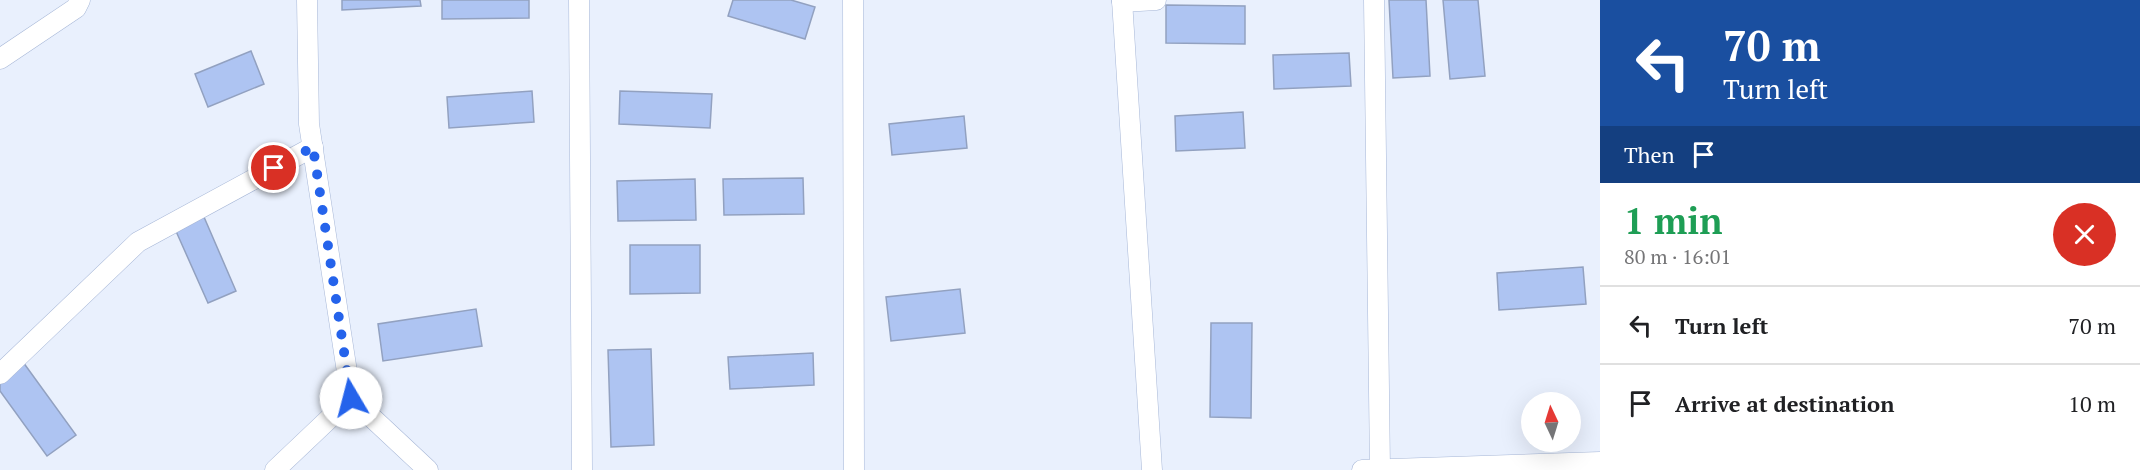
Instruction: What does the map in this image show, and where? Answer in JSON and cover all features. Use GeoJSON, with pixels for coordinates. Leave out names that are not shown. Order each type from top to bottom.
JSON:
{"type":"FeatureCollection","features":[{"type":"Feature","properties":{"kind":"street"},"geometry":{"type":"LineString","coordinates":[[0,59],[76,8],[80,0]]}},
{"type":"Feature","properties":{"kind":"street"},"geometry":{"type":"LineString","coordinates":[[307,0],[309,124],[351,398],[428,470]]}},
{"type":"Feature","properties":{"kind":"street"},"geometry":{"type":"LineString","coordinates":[[579,0],[582,470]]}},
{"type":"Feature","properties":{"kind":"street"},"geometry":{"type":"LineString","coordinates":[[853,0],[854,470]]}},
{"type":"Feature","properties":{"kind":"street"},"geometry":{"type":"LineString","coordinates":[[1152,470],[1122,1],[1156,0]]}},
{"type":"Feature","properties":{"kind":"street"},"geometry":{"type":"LineString","coordinates":[[1374,0],[1380,469]]}},
{"type":"Feature","properties":{"kind":"street"},"geometry":{"type":"LineString","coordinates":[[0,374],[138,242],[313,147]]}},
{"type":"Feature","properties":{"kind":"street"},"geometry":{"type":"LineString","coordinates":[[275,470],[351,398]]}},
{"type":"Feature","properties":{"kind":"street"},"geometry":{"type":"LineString","coordinates":[[1362,470],[1600,462]]}},
{"type":"Feature","properties":{"kind":"building"},"geometry":{"type":"Polygon","coordinates":[[[342,0],[420,0],[421,6],[342,10],[342,0]]]}},
{"type":"Feature","properties":{"kind":"building"},"geometry":{"type":"Polygon","coordinates":[[[442,0],[529,0],[529,18],[442,19],[442,0]]]}},
{"type":"Feature","properties":{"kind":"building"},"geometry":{"type":"Polygon","coordinates":[[[733,0],[791,0],[815,7],[805,39],[728,16],[733,0]]]}},
{"type":"Feature","properties":{"kind":"building"},"geometry":{"type":"Polygon","coordinates":[[[1389,0],[1426,0],[1430,76],[1393,78],[1389,0]]]}},
{"type":"Feature","properties":{"kind":"building"},"geometry":{"type":"Polygon","coordinates":[[[1443,0],[1478,0],[1485,76],[1450,79],[1443,0]]]}},
{"type":"Feature","properties":{"kind":"building"},"geometry":{"type":"Polygon","coordinates":[[[1166,5],[1245,6],[1245,44],[1166,43],[1166,5]]]}},
{"type":"Feature","properties":{"kind":"building"},"geometry":{"type":"Polygon","coordinates":[[[251,51],[264,84],[208,107],[195,74],[251,51]]]}},
{"type":"Feature","properties":{"kind":"building"},"geometry":{"type":"Polygon","coordinates":[[[1349,53],[1351,86],[1274,89],[1273,55],[1349,53]]]}},
{"type":"Feature","properties":{"kind":"building"},"geometry":{"type":"Polygon","coordinates":[[[532,91],[534,122],[449,128],[447,97],[532,91]]]}},
{"type":"Feature","properties":{"kind":"building"},"geometry":{"type":"Polygon","coordinates":[[[620,91],[712,94],[710,128],[619,124],[620,91]]]}},
{"type":"Feature","properties":{"kind":"building"},"geometry":{"type":"Polygon","coordinates":[[[1243,112],[1245,148],[1176,151],[1175,116],[1243,112]]]}},
{"type":"Feature","properties":{"kind":"building"},"geometry":{"type":"Polygon","coordinates":[[[964,116],[967,148],[892,155],[889,124],[964,116]]]}},
{"type":"Feature","properties":{"kind":"building"},"geometry":{"type":"Polygon","coordinates":[[[803,178],[804,214],[724,215],[723,179],[803,178]]]}},
{"type":"Feature","properties":{"kind":"building"},"geometry":{"type":"Polygon","coordinates":[[[695,179],[696,220],[618,221],[617,181],[695,179]]]}},
{"type":"Feature","properties":{"kind":"building"},"geometry":{"type":"Polygon","coordinates":[[[204,217],[236,291],[208,303],[175,229],[204,217]]]}},
{"type":"Feature","properties":{"kind":"building"},"geometry":{"type":"Polygon","coordinates":[[[630,245],[700,245],[700,293],[630,294],[630,245]]]}},
{"type":"Feature","properties":{"kind":"building"},"geometry":{"type":"Polygon","coordinates":[[[1583,267],[1586,304],[1499,310],[1497,273],[1583,267]]]}},
{"type":"Feature","properties":{"kind":"building"},"geometry":{"type":"Polygon","coordinates":[[[960,289],[965,333],[891,341],[886,297],[960,289]]]}},
{"type":"Feature","properties":{"kind":"building"},"geometry":{"type":"Polygon","coordinates":[[[476,309],[482,346],[383,361],[378,324],[476,309]]]}},
{"type":"Feature","properties":{"kind":"building"},"geometry":{"type":"Polygon","coordinates":[[[1211,323],[1252,323],[1251,418],[1210,417],[1211,323]]]}},
{"type":"Feature","properties":{"kind":"building"},"geometry":{"type":"Polygon","coordinates":[[[651,349],[654,445],[611,447],[608,350],[651,349]]]}},
{"type":"Feature","properties":{"kind":"building"},"geometry":{"type":"Polygon","coordinates":[[[813,353],[814,385],[730,389],[728,357],[813,353]]]}},
{"type":"Feature","properties":{"kind":"building"},"geometry":{"type":"Polygon","coordinates":[[[23,362],[76,435],[47,456],[0,391],[0,379],[23,362]]]}},
{"type":"Feature","properties":{"kind":"route"},"geometry":{"type":"LineString","coordinates":[[274,168],[313,147],[351,398]]}}]}
